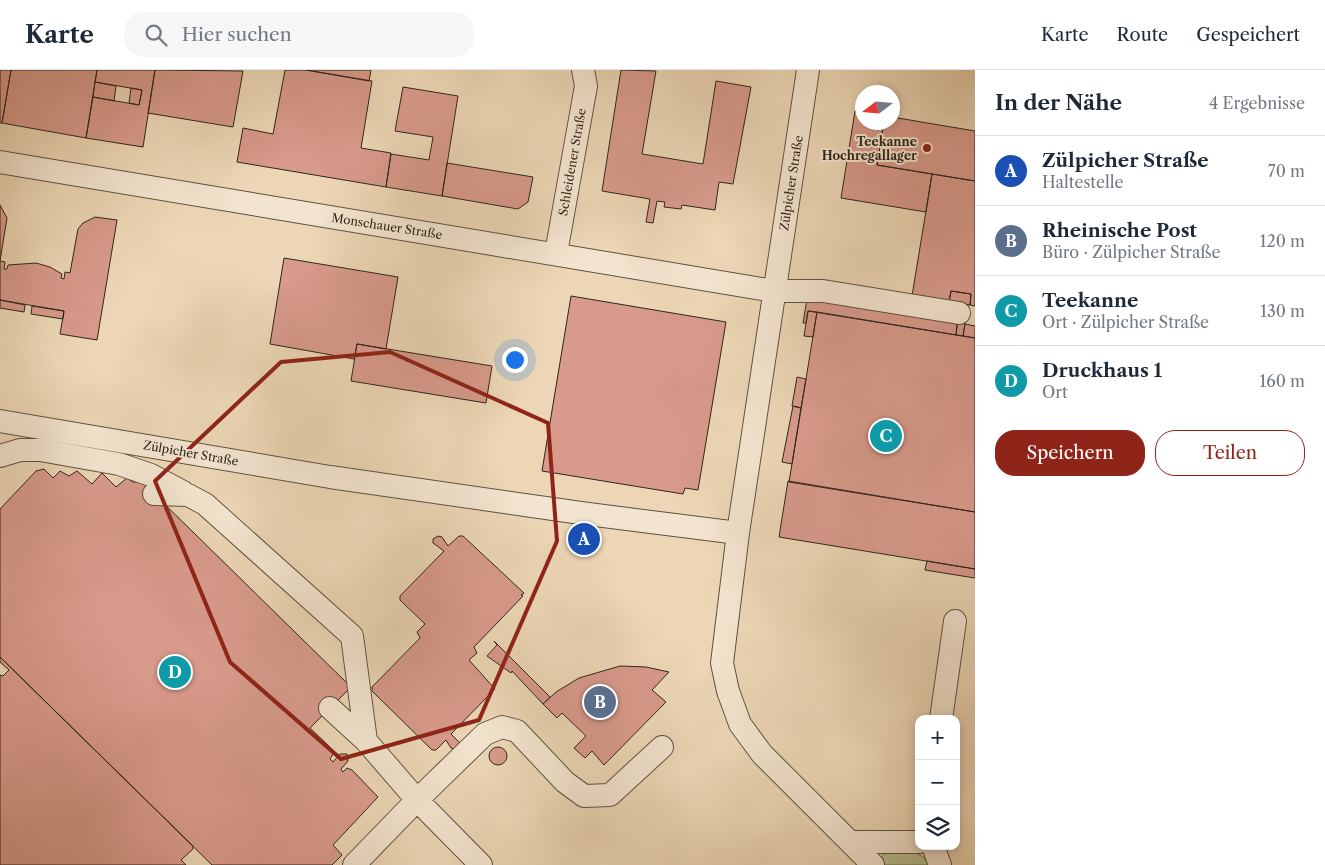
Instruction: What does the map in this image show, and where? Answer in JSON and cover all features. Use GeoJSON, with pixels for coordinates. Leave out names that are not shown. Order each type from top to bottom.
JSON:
{"type":"FeatureCollection","features":[{"type":"Feature","properties":{"kind":"street","name":"Schleidener Straße"},"geometry":{"type":"LineString","coordinates":[[556,254],[586,86],[583,70]]}},
{"type":"Feature","properties":{"kind":"street","name":"Zülpicher Straße"},"geometry":{"type":"LineString","coordinates":[[808,70],[738,533],[722,664],[728,691],[740,724],[762,754],[873,865]]}},
{"type":"Feature","properties":{"kind":"street","name":"Monschauer Straße"},"geometry":{"type":"LineString","coordinates":[[0,162],[774,291],[823,291],[967,314]]}},
{"type":"Feature","properties":{"kind":"street","name":"Zülpicher Straße"},"geometry":{"type":"LineString","coordinates":[[0,420],[330,477],[588,514],[738,533]]}},
{"type":"Feature","properties":{"kind":"street"},"geometry":{"type":"LineString","coordinates":[[0,456],[20,450],[40,450],[119,464],[152,475],[205,504],[352,636],[366,741]]}},
{"type":"Feature","properties":{"kind":"street"},"geometry":{"type":"LineString","coordinates":[[154,494],[188,495]]}},
{"type":"Feature","properties":{"kind":"street"},"geometry":{"type":"LineString","coordinates":[[942,715],[955,621]]}},
{"type":"Feature","properties":{"kind":"street"},"geometry":{"type":"LineString","coordinates":[[330,708],[366,741],[418,800],[481,865]]}},
{"type":"Feature","properties":{"kind":"street"},"geometry":{"type":"LineString","coordinates":[[354,865],[485,734],[502,727],[517,730],[565,782],[584,796],[610,795],[662,747]]}},
{"type":"Feature","properties":{"kind":"street"},"geometry":{"type":"LineString","coordinates":[[851,842],[915,842]]}},
{"type":"Feature","properties":{"kind":"street"},"geometry":{"type":"LineString","coordinates":[[934,850],[940,865]]}},
{"type":"Feature","properties":{"kind":"highlighted area"},"geometry":{"type":"Polygon","coordinates":[[[390,352],[548,423],[557,541],[479,720],[341,759],[230,662],[155,481],[281,362],[390,352]]]}},
{"type":"Feature","properties":{"kind":"green space"},"geometry":{"type":"Polygon","coordinates":[[[884,853],[916,853],[925,859],[928,865],[884,865],[881,859],[884,853]]]}},
{"type":"Feature","properties":{"kind":"building"},"geometry":{"type":"Polygon","coordinates":[[[0,70],[11,70],[2,123],[0,123],[0,70]]]}},
{"type":"Feature","properties":{"kind":"building"},"geometry":{"type":"Polygon","coordinates":[[[11,70],[97,70],[86,138],[2,123],[11,70]]]}},
{"type":"Feature","properties":{"kind":"building"},"geometry":{"type":"Polygon","coordinates":[[[97,70],[155,70],[143,147],[86,138],[93,97],[139,105],[142,90],[95,82],[97,70]]]}},
{"type":"Feature","properties":{"kind":"building"},"geometry":{"type":"Polygon","coordinates":[[[155,70],[243,71],[233,127],[148,113],[155,70]]]}},
{"type":"Feature","properties":{"kind":"building"},"geometry":{"type":"Polygon","coordinates":[[[285,70],[306,70],[372,81],[361,148],[391,153],[386,187],[237,162],[243,128],[273,134],[285,70]]]}},
{"type":"Feature","properties":{"kind":"building"},"geometry":{"type":"Polygon","coordinates":[[[306,70],[371,70],[369,81],[306,70]]]}},
{"type":"Feature","properties":{"kind":"building"},"geometry":{"type":"Polygon","coordinates":[[[621,70],[656,71],[642,154],[703,164],[716,81],[751,87],[733,184],[719,182],[715,210],[682,205],[681,209],[664,207],[665,202],[657,201],[653,223],[646,222],[650,199],[602,191],[621,70]]]}},
{"type":"Feature","properties":{"kind":"building"},"geometry":{"type":"Polygon","coordinates":[[[95,82],[116,86],[114,101],[93,97],[95,82]]]}},
{"type":"Feature","properties":{"kind":"building"},"geometry":{"type":"Polygon","coordinates":[[[403,87],[458,96],[442,196],[386,187],[391,154],[429,160],[433,137],[395,131],[403,87]]]}},
{"type":"Feature","properties":{"kind":"building"},"geometry":{"type":"Polygon","coordinates":[[[131,88],[142,90],[139,105],[129,103],[131,88]]]}},
{"type":"Feature","properties":{"kind":"building"},"geometry":{"type":"Polygon","coordinates":[[[855,111],[855,130],[883,130],[877,165],[932,174],[926,212],[841,198],[855,111]]]}},
{"type":"Feature","properties":{"kind":"building","name":"Teekanne Hochregallager"},"geometry":{"type":"Polygon","coordinates":[[[900,118],[975,131],[975,181],[877,165],[883,130],[900,130],[900,118]]]}},
{"type":"Feature","properties":{"kind":"building"},"geometry":{"type":"Polygon","coordinates":[[[447,163],[533,177],[528,202],[518,209],[442,196],[447,163]]]}},
{"type":"Feature","properties":{"kind":"building"},"geometry":{"type":"Polygon","coordinates":[[[932,174],[975,181],[975,306],[970,305],[971,294],[951,291],[949,302],[912,296],[932,174]]]}},
{"type":"Feature","properties":{"kind":"building"},"geometry":{"type":"Polygon","coordinates":[[[0,205],[7,218],[0,261],[0,205]]]}},
{"type":"Feature","properties":{"kind":"building"},"geometry":{"type":"Polygon","coordinates":[[[95,217],[117,220],[97,340],[60,334],[64,311],[0,300],[0,261],[5,262],[4,269],[7,269],[8,265],[36,263],[50,267],[62,274],[61,278],[64,279],[65,272],[70,273],[78,229],[83,223],[95,217]]]}},
{"type":"Feature","properties":{"kind":"building"},"geometry":{"type":"Polygon","coordinates":[[[284,258],[398,277],[386,349],[357,344],[354,359],[270,344],[284,258]]]}},
{"type":"Feature","properties":{"kind":"building"},"geometry":{"type":"Polygon","coordinates":[[[951,291],[971,294],[970,305],[949,302],[951,291]]]}},
{"type":"Feature","properties":{"kind":"building"},"geometry":{"type":"Polygon","coordinates":[[[571,296],[726,322],[698,490],[685,488],[683,494],[542,471],[571,296]]]}},
{"type":"Feature","properties":{"kind":"building"},"geometry":{"type":"Polygon","coordinates":[[[807,299],[957,323],[956,335],[808,311],[806,323],[803,323],[807,299]]]}},
{"type":"Feature","properties":{"kind":"building"},"geometry":{"type":"Polygon","coordinates":[[[0,300],[25,305],[24,312],[0,308],[0,300]]]}},
{"type":"Feature","properties":{"kind":"building"},"geometry":{"type":"Polygon","coordinates":[[[960,303],[968,305],[963,336],[956,335],[960,303]]]}},
{"type":"Feature","properties":{"kind":"building"},"geometry":{"type":"Polygon","coordinates":[[[32,306],[64,311],[63,319],[31,314],[32,306]]]}},
{"type":"Feature","properties":{"kind":"building"},"geometry":{"type":"Polygon","coordinates":[[[808,311],[817,312],[813,337],[804,336],[808,311]]]}},
{"type":"Feature","properties":{"kind":"building"},"geometry":{"type":"Polygon","coordinates":[[[817,312],[975,338],[975,512],[789,482],[817,312]]]}},
{"type":"Feature","properties":{"kind":"building"},"geometry":{"type":"Polygon","coordinates":[[[965,324],[975,326],[975,338],[963,336],[965,324]]]}},
{"type":"Feature","properties":{"kind":"building"},"geometry":{"type":"Polygon","coordinates":[[[357,344],[492,366],[486,403],[351,381],[357,344]]]}},
{"type":"Feature","properties":{"kind":"building"},"geometry":{"type":"Polygon","coordinates":[[[797,377],[806,379],[801,408],[792,406],[797,377]]]}},
{"type":"Feature","properties":{"kind":"building"},"geometry":{"type":"Polygon","coordinates":[[[793,406],[801,408],[792,464],[782,462],[793,406]]]}},
{"type":"Feature","properties":{"kind":"building"},"geometry":{"type":"Polygon","coordinates":[[[44,469],[53,478],[60,471],[69,476],[77,471],[92,484],[102,473],[116,487],[127,478],[133,482],[142,482],[351,687],[310,728],[332,749],[333,754],[330,759],[333,762],[340,754],[347,754],[348,761],[341,769],[343,772],[347,768],[352,770],[378,797],[333,845],[342,855],[332,865],[212,865],[0,657],[0,509],[36,471],[44,469]]]}},
{"type":"Feature","properties":{"kind":"building"},"geometry":{"type":"Polygon","coordinates":[[[788,481],[975,512],[975,569],[779,537],[788,481]]]}},
{"type":"Feature","properties":{"kind":"building"},"geometry":{"type":"Polygon","coordinates":[[[438,536],[442,537],[448,546],[459,536],[463,536],[524,593],[474,647],[477,653],[469,660],[495,689],[451,734],[461,744],[455,749],[451,748],[446,740],[436,750],[432,750],[372,691],[372,687],[420,638],[417,632],[425,624],[400,600],[400,596],[444,551],[433,543],[433,539],[438,536]]]}},
{"type":"Feature","properties":{"kind":"building"},"geometry":{"type":"Polygon","coordinates":[[[927,561],[975,569],[975,578],[925,570],[927,561]]]}},
{"type":"Feature","properties":{"kind":"building"},"geometry":{"type":"Polygon","coordinates":[[[494,641],[550,697],[543,704],[512,671],[511,673],[487,656],[497,645],[494,641]]]}},
{"type":"Feature","properties":{"kind":"building"},"geometry":{"type":"Polygon","coordinates":[[[0,657],[193,846],[193,849],[181,860],[186,865],[0,865],[0,675],[3,676],[9,670],[0,662],[0,657]]]}},
{"type":"Feature","properties":{"kind":"building"},"geometry":{"type":"Polygon","coordinates":[[[620,666],[646,667],[669,672],[652,690],[666,702],[604,765],[592,751],[585,758],[574,748],[586,736],[562,713],[557,718],[543,704],[556,692],[579,678],[620,666]]]}},
{"type":"Feature","properties":{"kind":"building"},"geometry":{"type":"Polygon","coordinates":[[[498,747],[504,750],[507,756],[504,762],[498,765],[492,762],[489,756],[492,750],[498,747]]]}},
{"type":"Feature","properties":{"kind":"place","name":"Teekanne Hochregallager"},"geometry":{"type":"Point","coordinates":[927,148]}},
{"type":"Feature","properties":{"kind":"place","name":"Teekanne"},"geometry":{"type":"Point","coordinates":[886,436]}},
{"type":"Feature","properties":{"kind":"place","name":"Zülpicher Straße"},"geometry":{"type":"Point","coordinates":[584,539]}},
{"type":"Feature","properties":{"kind":"place","name":"Druckhaus 1"},"geometry":{"type":"Point","coordinates":[175,672]}},
{"type":"Feature","properties":{"kind":"place","name":"Rheinische Post"},"geometry":{"type":"Point","coordinates":[600,702]}}]}
